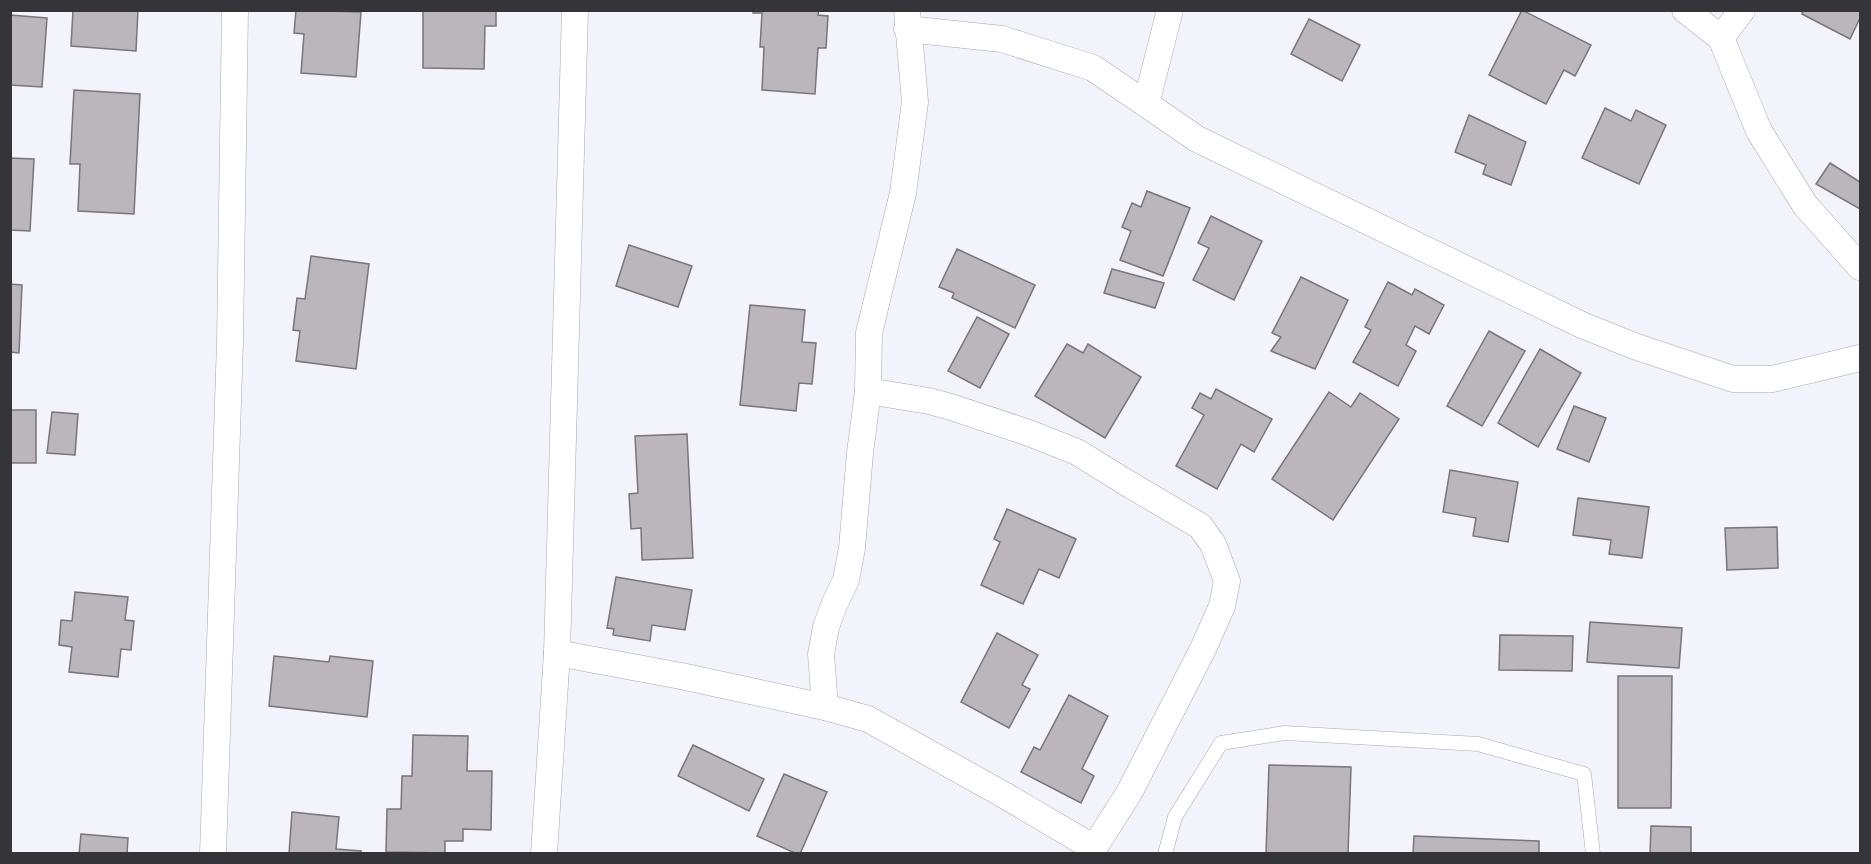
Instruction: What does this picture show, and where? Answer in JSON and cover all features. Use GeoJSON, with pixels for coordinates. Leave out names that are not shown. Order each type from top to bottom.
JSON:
{"type":"FeatureCollection","features":[{"type":"Feature","properties":{"kind":"street"},"geometry":{"type":"LineString","coordinates":[[213,854],[230,354],[235,10]]}},
{"type":"Feature","properties":{"kind":"street"},"geometry":{"type":"LineString","coordinates":[[544,854],[557,653],[574,10]]}},
{"type":"Feature","properties":{"kind":"street"},"geometry":{"type":"LineString","coordinates":[[1146,104],[1170,10]]}},
{"type":"Feature","properties":{"kind":"street"},"geometry":{"type":"LineString","coordinates":[[1685,10],[1721,38],[1759,131],[1805,205],[1860,267]]}},
{"type":"Feature","properties":{"kind":"street"},"geometry":{"type":"LineString","coordinates":[[1721,38],[1742,10]]}},
{"type":"Feature","properties":{"kind":"street"},"geometry":{"type":"LineString","coordinates":[[825,707],[821,654],[826,627],[846,579],[852,548],[868,391],[869,333],[903,193],[915,102],[907,20],[1002,39],[1093,68],[1197,139],[1582,326],[1634,346],[1733,379],[1772,379],[1860,358]]}},
{"type":"Feature","properties":{"kind":"street"},"geometry":{"type":"LineString","coordinates":[[557,653],[681,676],[825,707],[868,719],[1004,795],[1093,851],[1129,793],[1203,649],[1222,606],[1227,581],[1213,544],[1200,526],[1077,452],[951,407],[868,391]]}},
{"type":"Feature","properties":{"kind":"lane"},"geometry":{"type":"LineString","coordinates":[[1165,854],[1175,817],[1221,743],[1285,733],[1478,744],[1584,774],[1593,854]]}},
{"type":"Feature","properties":{"kind":"building"},"geometry":{"type":"Polygon","coordinates":[[[73,10],[138,10],[136,51],[71,46],[73,10]]]}},
{"type":"Feature","properties":{"kind":"building"},"geometry":{"type":"Polygon","coordinates":[[[296,10],[361,12],[356,77],[301,73],[304,34],[294,33],[296,10]]]}},
{"type":"Feature","properties":{"kind":"building"},"geometry":{"type":"Polygon","coordinates":[[[423,10],[496,10],[496,26],[485,26],[484,69],[423,68],[423,10]]]}},
{"type":"Feature","properties":{"kind":"building"},"geometry":{"type":"Polygon","coordinates":[[[753,10],[819,10],[818,15],[828,16],[826,48],[818,48],[815,94],[762,90],[764,47],[760,47],[762,13],[753,13],[753,10]]]}},
{"type":"Feature","properties":{"kind":"building"},"geometry":{"type":"Polygon","coordinates":[[[1522,10],[1591,45],[1575,76],[1564,70],[1546,104],[1489,75],[1522,10]]]}},
{"type":"Feature","properties":{"kind":"building"},"geometry":{"type":"Polygon","coordinates":[[[1803,10],[1860,10],[1860,18],[1850,39],[1802,14],[1803,10]]]}},
{"type":"Feature","properties":{"kind":"building"},"geometry":{"type":"Polygon","coordinates":[[[10,15],[47,18],[42,87],[10,85],[10,15]]]}},
{"type":"Feature","properties":{"kind":"building"},"geometry":{"type":"Polygon","coordinates":[[[1309,19],[1360,45],[1342,81],[1291,54],[1309,19]]]}},
{"type":"Feature","properties":{"kind":"building"},"geometry":{"type":"Polygon","coordinates":[[[74,90],[140,94],[134,214],[78,211],[80,164],[70,164],[74,90]]]}},
{"type":"Feature","properties":{"kind":"building"},"geometry":{"type":"Polygon","coordinates":[[[1605,108],[1631,121],[1636,110],[1666,125],[1639,184],[1582,158],[1605,108]]]}},
{"type":"Feature","properties":{"kind":"building"},"geometry":{"type":"Polygon","coordinates":[[[1469,115],[1526,142],[1511,185],[1483,174],[1486,165],[1455,152],[1469,115]]]}},
{"type":"Feature","properties":{"kind":"building"},"geometry":{"type":"Polygon","coordinates":[[[10,158],[34,159],[30,231],[10,230],[10,158]]]}},
{"type":"Feature","properties":{"kind":"building"},"geometry":{"type":"Polygon","coordinates":[[[1830,163],[1860,182],[1860,209],[1816,184],[1830,163]]]}},
{"type":"Feature","properties":{"kind":"building"},"geometry":{"type":"Polygon","coordinates":[[[1147,191],[1190,208],[1163,276],[1120,260],[1131,231],[1122,227],[1132,203],[1141,207],[1147,191]]]}},
{"type":"Feature","properties":{"kind":"building"},"geometry":{"type":"Polygon","coordinates":[[[1211,216],[1262,241],[1234,300],[1193,280],[1209,248],[1198,243],[1211,216]]]}},
{"type":"Feature","properties":{"kind":"building"},"geometry":{"type":"Polygon","coordinates":[[[629,245],[692,266],[678,307],[616,286],[629,245]]]}},
{"type":"Feature","properties":{"kind":"building"},"geometry":{"type":"Polygon","coordinates":[[[957,249],[1035,285],[1015,328],[952,298],[954,293],[939,287],[957,249]]]}},
{"type":"Feature","properties":{"kind":"building"},"geometry":{"type":"Polygon","coordinates":[[[311,256],[369,264],[356,369],[296,361],[300,331],[293,330],[297,298],[305,299],[311,256]]]}},
{"type":"Feature","properties":{"kind":"building"},"geometry":{"type":"Polygon","coordinates":[[[1112,269],[1164,283],[1155,308],[1104,293],[1112,269]]]}},
{"type":"Feature","properties":{"kind":"building"},"geometry":{"type":"Polygon","coordinates":[[[1301,277],[1348,300],[1315,369],[1271,351],[1281,337],[1272,333],[1301,277]]]}},
{"type":"Feature","properties":{"kind":"building"},"geometry":{"type":"Polygon","coordinates":[[[1388,282],[1412,295],[1415,289],[1444,305],[1429,334],[1415,326],[1406,345],[1416,351],[1398,386],[1353,362],[1371,330],[1365,327],[1388,282]]]}},
{"type":"Feature","properties":{"kind":"building"},"geometry":{"type":"Polygon","coordinates":[[[10,284],[22,285],[19,353],[10,352],[10,284]]]}},
{"type":"Feature","properties":{"kind":"building"},"geometry":{"type":"Polygon","coordinates":[[[750,305],[805,310],[802,342],[816,343],[812,384],[799,383],[796,411],[740,405],[750,305]]]}},
{"type":"Feature","properties":{"kind":"building"},"geometry":{"type":"Polygon","coordinates":[[[977,317],[1009,334],[980,388],[948,371],[977,317]]]}},
{"type":"Feature","properties":{"kind":"building"},"geometry":{"type":"Polygon","coordinates":[[[1489,331],[1525,351],[1482,426],[1447,406],[1489,331]]]}},
{"type":"Feature","properties":{"kind":"building"},"geometry":{"type":"Polygon","coordinates":[[[1067,344],[1083,353],[1088,344],[1141,377],[1105,438],[1035,396],[1067,344]]]}},
{"type":"Feature","properties":{"kind":"building"},"geometry":{"type":"Polygon","coordinates":[[[1540,349],[1581,373],[1538,447],[1498,423],[1540,349]]]}},
{"type":"Feature","properties":{"kind":"building"},"geometry":{"type":"Polygon","coordinates":[[[1216,389],[1272,419],[1254,452],[1241,444],[1217,489],[1176,466],[1204,415],[1192,408],[1200,393],[1211,399],[1216,389]]]}},
{"type":"Feature","properties":{"kind":"building"},"geometry":{"type":"Polygon","coordinates":[[[1329,392],[1351,407],[1360,393],[1399,419],[1333,520],[1272,479],[1329,392]]]}},
{"type":"Feature","properties":{"kind":"building"},"geometry":{"type":"Polygon","coordinates":[[[1574,406],[1606,418],[1589,462],[1557,449],[1574,406]]]}},
{"type":"Feature","properties":{"kind":"building"},"geometry":{"type":"Polygon","coordinates":[[[10,410],[36,410],[36,463],[10,463],[10,410]]]}},
{"type":"Feature","properties":{"kind":"building"},"geometry":{"type":"Polygon","coordinates":[[[52,412],[78,414],[75,455],[47,453],[52,412]]]}},
{"type":"Feature","properties":{"kind":"building"},"geometry":{"type":"Polygon","coordinates":[[[687,434],[693,558],[642,560],[641,528],[631,529],[629,494],[638,493],[635,436],[687,434]]]}},
{"type":"Feature","properties":{"kind":"building"},"geometry":{"type":"Polygon","coordinates":[[[1450,470],[1518,482],[1508,542],[1473,536],[1476,518],[1443,512],[1450,470]]]}},
{"type":"Feature","properties":{"kind":"building"},"geometry":{"type":"Polygon","coordinates":[[[1578,498],[1649,507],[1642,558],[1609,554],[1611,540],[1573,535],[1578,498]]]}},
{"type":"Feature","properties":{"kind":"building"},"geometry":{"type":"Polygon","coordinates":[[[1007,509],[1076,539],[1059,578],[1039,569],[1023,604],[981,585],[1000,542],[994,539],[1007,509]]]}},
{"type":"Feature","properties":{"kind":"building"},"geometry":{"type":"Polygon","coordinates":[[[1777,527],[1778,568],[1727,570],[1725,528],[1777,527]]]}},
{"type":"Feature","properties":{"kind":"building"},"geometry":{"type":"Polygon","coordinates":[[[616,577],[692,590],[685,630],[652,625],[650,641],[613,635],[614,629],[607,628],[616,577]]]}},
{"type":"Feature","properties":{"kind":"building"},"geometry":{"type":"Polygon","coordinates":[[[75,592],[128,597],[125,620],[134,621],[131,650],[121,649],[118,677],[69,672],[72,647],[59,645],[61,620],[72,621],[75,592]]]}},
{"type":"Feature","properties":{"kind":"building"},"geometry":{"type":"Polygon","coordinates":[[[1590,622],[1682,628],[1679,668],[1587,662],[1590,622]]]}},
{"type":"Feature","properties":{"kind":"building"},"geometry":{"type":"Polygon","coordinates":[[[997,633],[1038,655],[1022,685],[1030,689],[1009,728],[961,702],[997,633]]]}},
{"type":"Feature","properties":{"kind":"building"},"geometry":{"type":"Polygon","coordinates":[[[1500,635],[1573,636],[1572,671],[1499,670],[1500,635]]]}},
{"type":"Feature","properties":{"kind":"building"},"geometry":{"type":"Polygon","coordinates":[[[274,656],[329,662],[330,656],[373,661],[367,717],[269,706],[274,656]]]}},
{"type":"Feature","properties":{"kind":"building"},"geometry":{"type":"Polygon","coordinates":[[[1618,676],[1672,676],[1671,808],[1618,808],[1618,676]]]}},
{"type":"Feature","properties":{"kind":"building"},"geometry":{"type":"Polygon","coordinates":[[[1069,695],[1108,716],[1082,769],[1094,776],[1081,803],[1021,772],[1034,747],[1040,750],[1069,695]]]}},
{"type":"Feature","properties":{"kind":"building"},"geometry":{"type":"Polygon","coordinates":[[[413,735],[468,736],[467,771],[492,771],[491,830],[463,829],[463,841],[445,841],[445,853],[386,852],[387,809],[401,809],[402,776],[412,776],[413,735]]]}},
{"type":"Feature","properties":{"kind":"building"},"geometry":{"type":"Polygon","coordinates":[[[693,745],[764,779],[749,811],[678,776],[693,745]]]}},
{"type":"Feature","properties":{"kind":"building"},"geometry":{"type":"Polygon","coordinates":[[[1269,765],[1351,767],[1348,854],[1266,854],[1269,765]]]}},
{"type":"Feature","properties":{"kind":"building"},"geometry":{"type":"Polygon","coordinates":[[[784,774],[827,792],[800,854],[757,836],[784,774]]]}},
{"type":"Feature","properties":{"kind":"building"},"geometry":{"type":"Polygon","coordinates":[[[292,812],[339,817],[336,849],[361,851],[361,854],[289,854],[292,812]]]}},
{"type":"Feature","properties":{"kind":"building"},"geometry":{"type":"Polygon","coordinates":[[[1651,826],[1691,827],[1691,854],[1650,854],[1651,826]]]}},
{"type":"Feature","properties":{"kind":"building"},"geometry":{"type":"Polygon","coordinates":[[[81,834],[128,838],[127,854],[79,854],[81,834]]]}},
{"type":"Feature","properties":{"kind":"building"},"geometry":{"type":"Polygon","coordinates":[[[1414,836],[1539,841],[1539,854],[1413,854],[1414,836]]]}}]}
